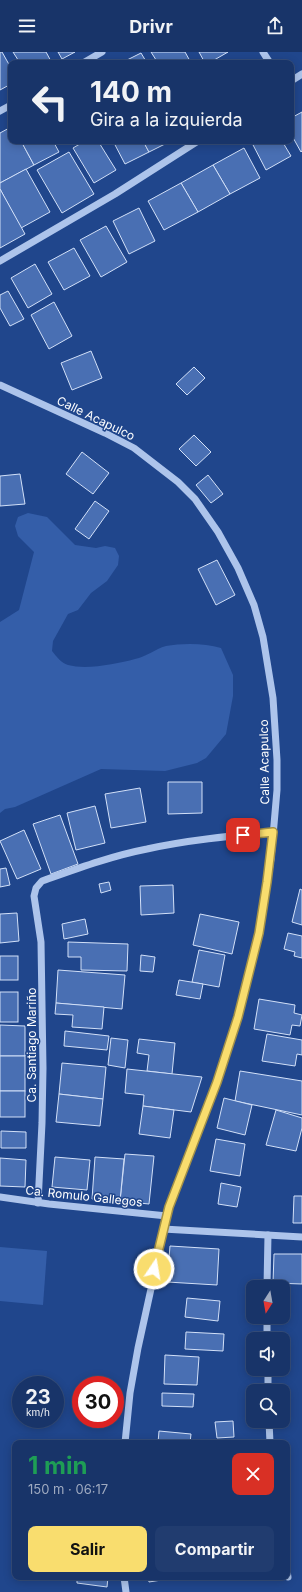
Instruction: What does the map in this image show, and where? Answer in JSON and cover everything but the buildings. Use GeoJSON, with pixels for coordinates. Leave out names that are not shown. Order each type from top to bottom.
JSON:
{"type":"FeatureCollection","features":[{"type":"Feature","properties":{"kind":"street"},"geometry":{"type":"LineString","coordinates":[[88,60],[102,52]]}},
{"type":"Feature","properties":{"kind":"street"},"geometry":{"type":"LineString","coordinates":[[0,261],[115,194],[193,144]]}},
{"type":"Feature","properties":{"kind":"street","name":"Calle Acapulco"},"geometry":{"type":"LineString","coordinates":[[0,385],[105,433],[134,448],[178,482],[203,510],[218,532],[238,568],[254,605],[263,637],[272,691],[276,731],[277,790],[266,894],[259,933],[238,1017],[217,1082],[169,1207],[163,1229],[138,1348],[130,1393],[125,1440]]}},
{"type":"Feature","properties":{"kind":"street","name":"Ca. Santiago Mariño"},"geometry":{"type":"LineString","coordinates":[[38,1203],[43,1068],[41,942],[34,896],[36,888],[42,881],[105,859],[146,849],[196,840],[273,832]]}},
{"type":"Feature","properties":{"kind":"street","name":"Ca. Romulo Gallegos"},"geometry":{"type":"LineString","coordinates":[[0,1197],[38,1203],[167,1216]]}},
{"type":"Feature","properties":{"kind":"street"},"geometry":{"type":"LineString","coordinates":[[163,1229],[302,1237]]}},
{"type":"Feature","properties":{"kind":"street"},"geometry":{"type":"LineString","coordinates":[[267,1280],[268,1236]]}},
{"type":"Feature","properties":{"kind":"street"},"geometry":{"type":"LineString","coordinates":[[269,1428],[270,1440]]}},
{"type":"Feature","properties":{"kind":"street"},"geometry":{"type":"LineString","coordinates":[[124,1580],[126,1592]]}},
{"type":"Feature","properties":{"kind":"shaded area"},"geometry":{"type":"Polygon","coordinates":[[[28,513],[47,517],[75,545],[96,548],[105,546],[115,548],[119,556],[118,565],[107,581],[91,593],[78,610],[68,614],[53,641],[52,651],[63,663],[84,667],[111,664],[139,658],[166,646],[179,644],[201,644],[221,648],[233,675],[233,696],[226,734],[206,758],[197,763],[165,771],[101,769],[15,807],[5,809],[0,813],[0,622],[19,610],[34,552],[18,536],[15,526],[18,517],[28,513]]]}},
{"type":"Feature","properties":{"kind":"shaded area"},"geometry":{"type":"Polygon","coordinates":[[[0,1247],[47,1251],[43,1305],[0,1301],[0,1247]]]}},
{"type":"Feature","properties":{"kind":"route"},"geometry":{"type":"LineString","coordinates":[[154,1269],[169,1207],[217,1082],[238,1017],[259,933],[271,859],[273,832],[243,835]]}}]}
